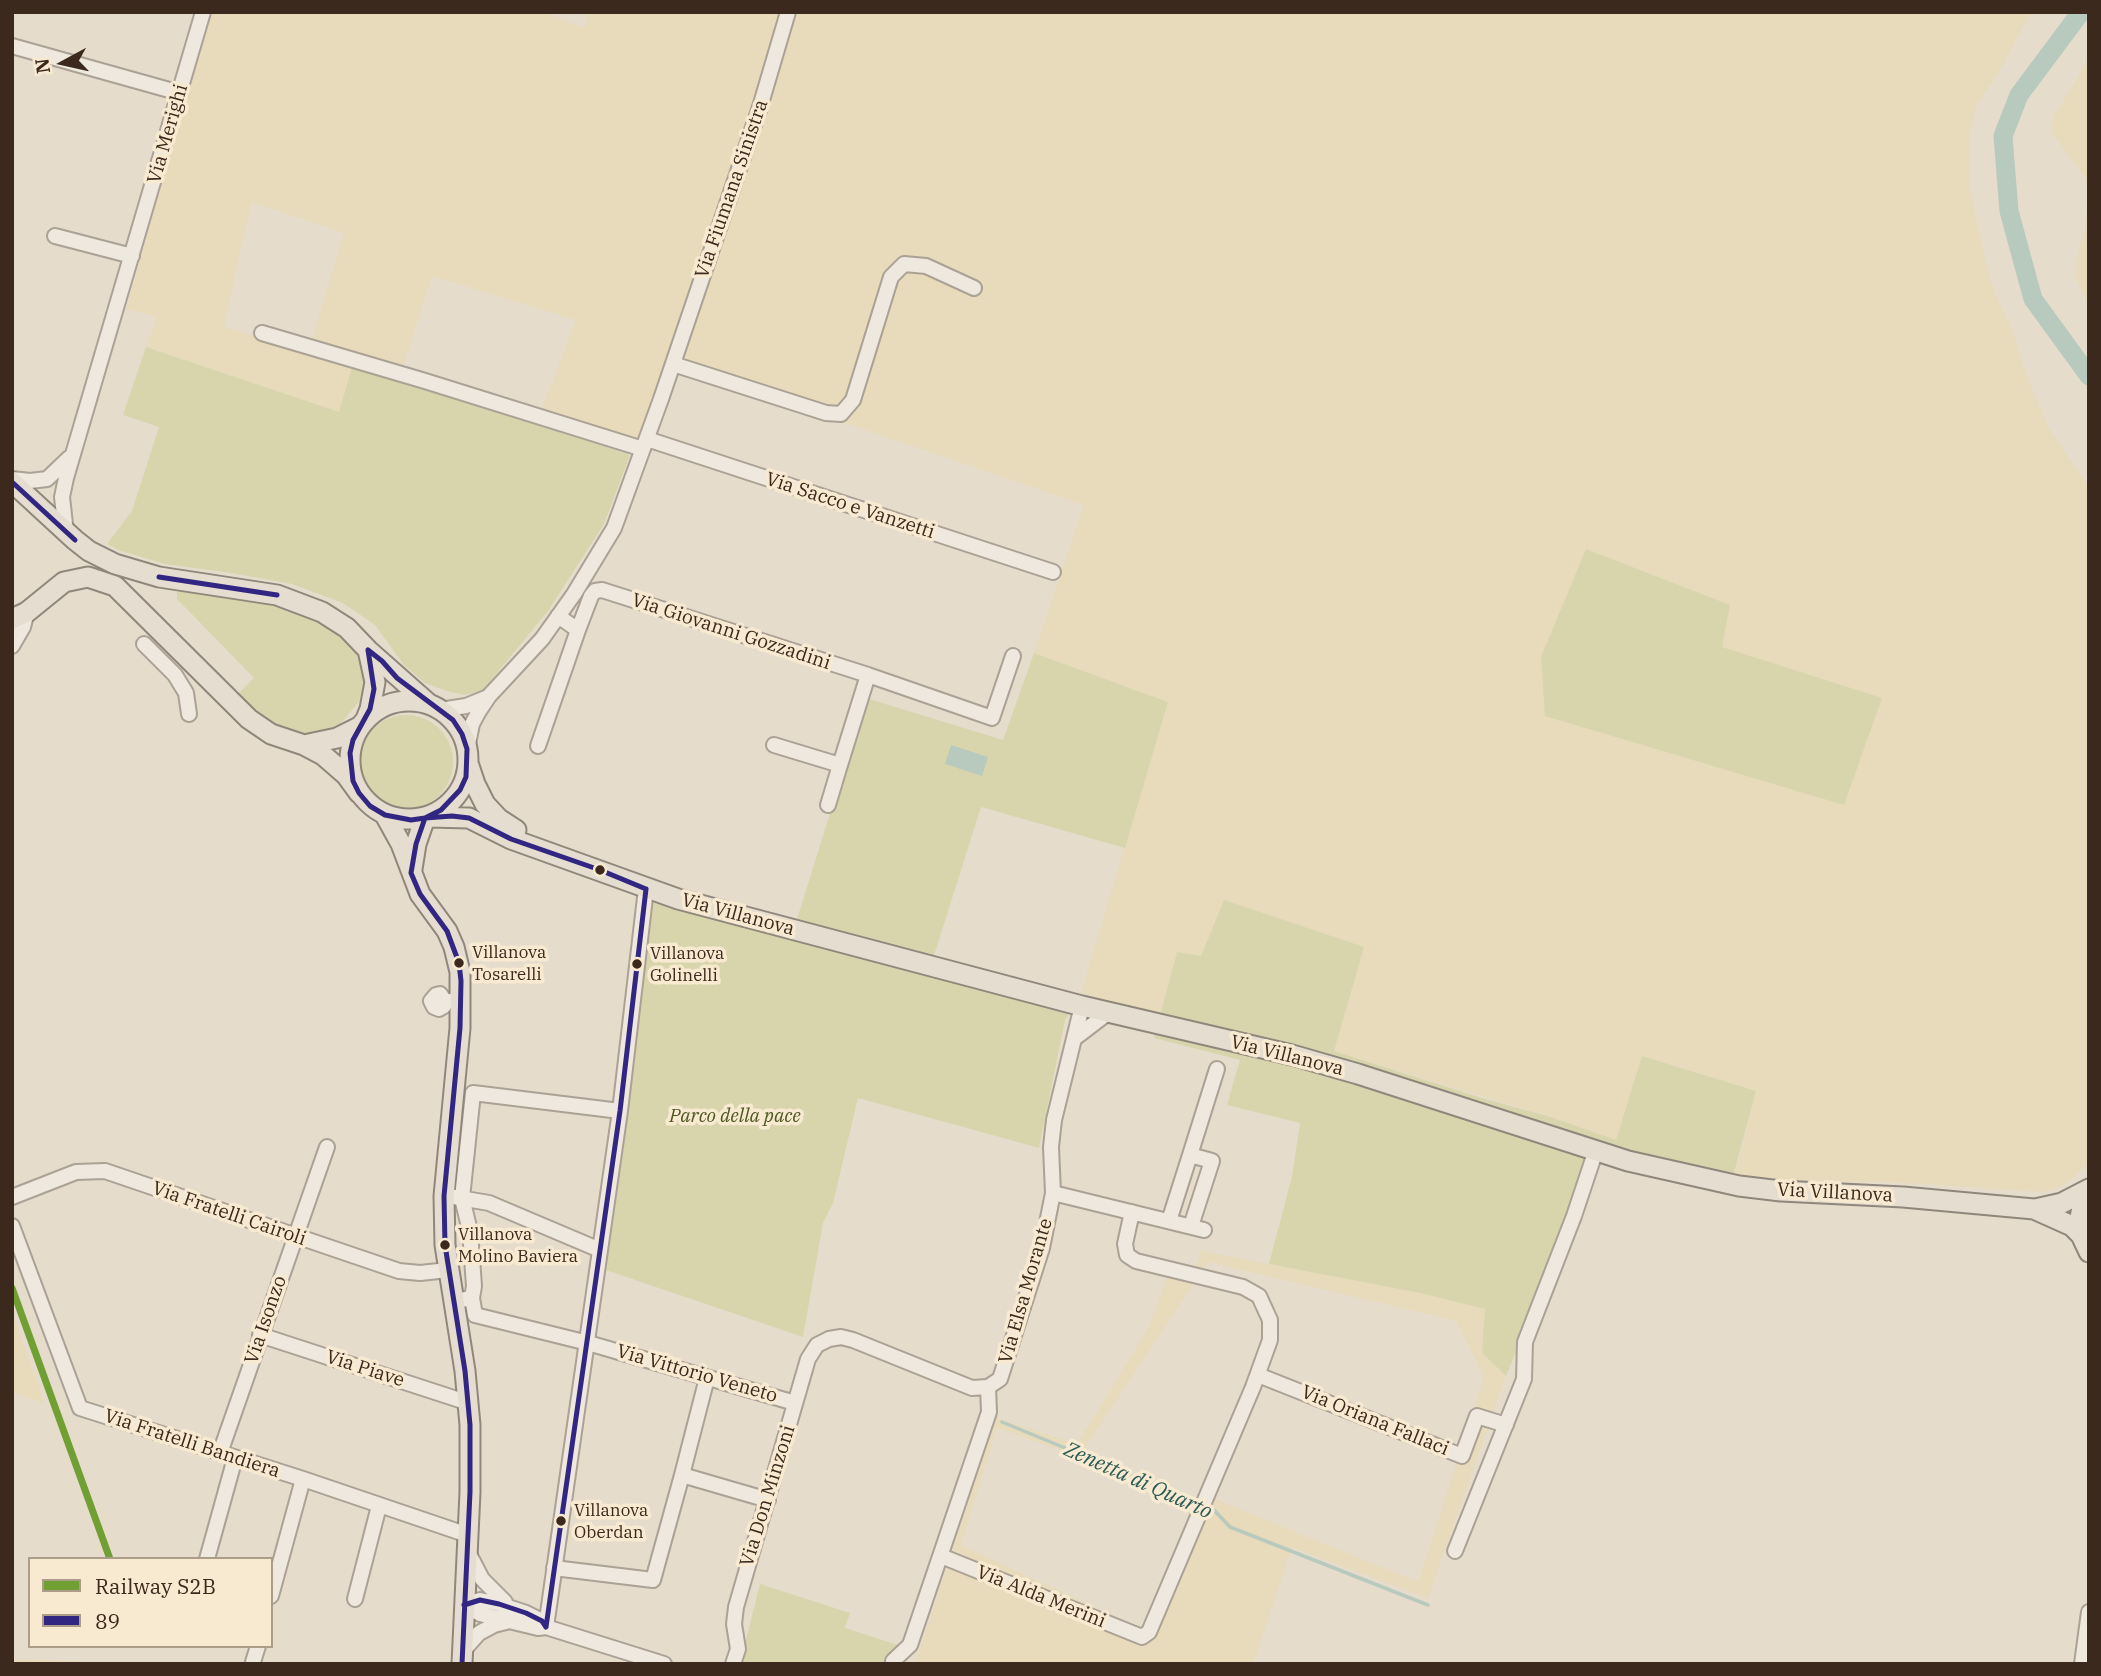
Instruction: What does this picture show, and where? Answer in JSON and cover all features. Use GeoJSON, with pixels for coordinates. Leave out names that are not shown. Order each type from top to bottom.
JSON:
{"type":"FeatureCollection","features":[{"type":"Feature","properties":{"kind":"main road"},"geometry":{"type":"LineString","coordinates":[[12,481],[66,533],[101,558],[159,577],[277,596],[309,606],[346,628],[434,707],[453,720],[462,734],[467,756],[466,777],[456,796],[441,810],[427,817],[398,819],[385,815],[370,806],[335,764],[304,745],[271,734],[255,724],[115,586],[96,578],[71,579],[55,587],[20,615]]}},
{"type":"Feature","properties":{"kind":"main road"},"geometry":{"type":"LineString","coordinates":[[359,793],[353,781],[350,753],[370,709],[375,682],[368,650]]}},
{"type":"Feature","properties":{"kind":"main road"},"geometry":{"type":"LineString","coordinates":[[304,745],[337,738],[363,723],[384,706],[395,702],[418,702],[434,707]]}},
{"type":"Feature","properties":{"kind":"main road","name":"Via Villanova"},"geometry":{"type":"LineString","coordinates":[[467,756],[475,784],[489,809],[549,852]]}},
{"type":"Feature","properties":{"kind":"main road"},"geometry":{"type":"LineString","coordinates":[[385,815],[401,844],[420,894],[447,931],[460,972],[454,1001],[453,1197],[448,1270],[463,1300],[469,1403],[471,1466],[462,1658]]}},
{"type":"Feature","properties":{"kind":"main road"},"geometry":{"type":"LineString","coordinates":[[411,873],[416,844],[427,817]]}},
{"type":"Feature","properties":{"kind":"main road","name":"Via Villanova"},"geometry":{"type":"LineString","coordinates":[[427,817],[469,818],[511,839],[646,889],[1082,1006],[1292,1055],[1628,1161],[1739,1186],[2034,1209],[2062,1203],[2089,1190]]}},
{"type":"Feature","properties":{"kind":"main road"},"geometry":{"type":"LineString","coordinates":[[2085,1243],[2080,1218],[2089,1190]]}},
{"type":"Feature","properties":{"kind":"main road","name":"Via Villanova"},"geometry":{"type":"LineString","coordinates":[[2034,1209],[2060,1220],[2085,1243]]}},
{"type":"Feature","properties":{"kind":"street","name":"Via Merighi"},"geometry":{"type":"LineString","coordinates":[[66,533],[62,497],[73,454],[203,12]]}},
{"type":"Feature","properties":{"kind":"street","name":"Via Fiumana Sinistra"},"geometry":{"type":"LineString","coordinates":[[467,756],[472,724],[489,696],[542,639],[614,527],[673,364],[760,107],[788,12]]}},
{"type":"Feature","properties":{"kind":"street"},"geometry":{"type":"LineString","coordinates":[[12,46],[180,93]]}},
{"type":"Feature","properties":{"kind":"street"},"geometry":{"type":"LineString","coordinates":[[55,236],[132,256]]}},
{"type":"Feature","properties":{"kind":"street"},"geometry":{"type":"LineString","coordinates":[[673,364],[826,413],[841,414],[853,400],[891,277],[904,264],[926,265],[974,288]]}},
{"type":"Feature","properties":{"kind":"street","name":"Via Sacco e Vanzetti"},"geometry":{"type":"LineString","coordinates":[[262,334],[645,444],[1053,572]]}},
{"type":"Feature","properties":{"kind":"street","name":"Via Merighi"},"geometry":{"type":"LineString","coordinates":[[12,481],[47,479],[73,454]]}},
{"type":"Feature","properties":{"kind":"street","name":"Via Giovanni Gozzadini"},"geometry":{"type":"LineString","coordinates":[[578,631],[591,596],[602,590],[868,675],[992,718],[1013,656]]}},
{"type":"Feature","properties":{"kind":"street"},"geometry":{"type":"LineString","coordinates":[[12,646],[23,627],[20,615]]}},
{"type":"Feature","properties":{"kind":"street"},"geometry":{"type":"LineString","coordinates":[[538,746],[578,631],[558,616]]}},
{"type":"Feature","properties":{"kind":"street"},"geometry":{"type":"LineString","coordinates":[[144,644],[174,675],[186,693],[189,714]]}},
{"type":"Feature","properties":{"kind":"street"},"geometry":{"type":"LineString","coordinates":[[163,664],[178,649]]}},
{"type":"Feature","properties":{"kind":"street"},"geometry":{"type":"LineString","coordinates":[[828,805],[868,675]]}},
{"type":"Feature","properties":{"kind":"street","name":"Via Fiumana Sinistra"},"geometry":{"type":"LineString","coordinates":[[434,707],[466,706],[489,696]]}},
{"type":"Feature","properties":{"kind":"street"},"geometry":{"type":"LineString","coordinates":[[774,745],[840,765]]}},
{"type":"Feature","properties":{"kind":"street"},"geometry":{"type":"LineString","coordinates":[[546,1627],[620,1111],[646,889]]}},
{"type":"Feature","properties":{"kind":"street","name":"Via Elsa Morante"},"geometry":{"type":"LineString","coordinates":[[893,1661],[910,1645],[989,1412],[994,1383],[1042,1248],[1053,1193],[1051,1147],[1054,1120],[1082,1006]]}},
{"type":"Feature","properties":{"kind":"street"},"geometry":{"type":"LineString","coordinates":[[1075,1038],[1109,1012]]}},
{"type":"Feature","properties":{"kind":"street"},"geometry":{"type":"LineString","coordinates":[[1169,1221],[1217,1069]]}},
{"type":"Feature","properties":{"kind":"street"},"geometry":{"type":"LineString","coordinates":[[453,1197],[473,1093],[620,1111]]}},
{"type":"Feature","properties":{"kind":"street","name":"Via Isonzo"},"geometry":{"type":"LineString","coordinates":[[220,1453],[327,1147]]}},
{"type":"Feature","properties":{"kind":"street"},"geometry":{"type":"LineString","coordinates":[[1455,1551],[1524,1379],[1525,1342],[1596,1150]]}},
{"type":"Feature","properties":{"kind":"street"},"geometry":{"type":"LineString","coordinates":[[1053,1193],[1198,1228],[1212,1161],[1190,1155]]}},
{"type":"Feature","properties":{"kind":"street","name":"Via Fratelli Cairoli"},"geometry":{"type":"LineString","coordinates":[[12,1197],[76,1172],[104,1171],[399,1271],[420,1273],[448,1270]]}},
{"type":"Feature","properties":{"kind":"street"},"geometry":{"type":"LineString","coordinates":[[453,1197],[489,1203],[600,1250]]}},
{"type":"Feature","properties":{"kind":"street"},"geometry":{"type":"LineString","coordinates":[[453,1197],[466,1207],[472,1249],[474,1286],[463,1300]]}},
{"type":"Feature","properties":{"kind":"street"},"geometry":{"type":"LineString","coordinates":[[1132,1212],[1125,1244],[1127,1255],[1136,1261],[1243,1287],[1259,1296],[1270,1321],[1270,1340],[1258,1375]]}},
{"type":"Feature","properties":{"kind":"street","name":"Via Fratelli Bandiera"},"geometry":{"type":"LineString","coordinates":[[12,1226],[80,1408],[303,1479],[468,1542]]}},
{"type":"Feature","properties":{"kind":"street","name":"Via Vittorio Veneto"},"geometry":{"type":"LineString","coordinates":[[463,1300],[475,1315],[587,1343],[795,1403]]}},
{"type":"Feature","properties":{"kind":"street","name":"Via Piave"},"geometry":{"type":"LineString","coordinates":[[260,1335],[469,1403]]}},
{"type":"Feature","properties":{"kind":"street","name":"Via Don Minzoni"},"geometry":{"type":"LineString","coordinates":[[733,1664],[738,1650],[734,1618],[736,1607],[808,1359],[817,1345],[841,1337],[972,1388],[994,1383]]}},
{"type":"Feature","properties":{"kind":"street","name":"Via Oriana Fallaci"},"geometry":{"type":"LineString","coordinates":[[1258,1375],[1462,1456],[1477,1416],[1506,1425]]}},
{"type":"Feature","properties":{"kind":"street","name":"Via Alda Merini"},"geometry":{"type":"LineString","coordinates":[[940,1556],[1142,1637],[1149,1632],[1258,1375]]}},
{"type":"Feature","properties":{"kind":"street"},"geometry":{"type":"LineString","coordinates":[[554,1568],[653,1580],[707,1378]]}},
{"type":"Feature","properties":{"kind":"street"},"geometry":{"type":"LineString","coordinates":[[208,1557],[235,1458]]}},
{"type":"Feature","properties":{"kind":"street"},"geometry":{"type":"LineString","coordinates":[[682,1475],[768,1500]]}},
{"type":"Feature","properties":{"kind":"street","name":"Via Fratelli Bandiera"},"geometry":{"type":"LineString","coordinates":[[273,1589],[303,1479]]}},
{"type":"Feature","properties":{"kind":"street"},"geometry":{"type":"LineString","coordinates":[[355,1599],[379,1506]]}},
{"type":"Feature","properties":{"kind":"street"},"geometry":{"type":"LineString","coordinates":[[468,1542],[482,1579],[511,1615]]}},
{"type":"Feature","properties":{"kind":"street"},"geometry":{"type":"LineString","coordinates":[[464,1605],[480,1614],[511,1615],[538,1628],[546,1627],[664,1664]]}},
{"type":"Feature","properties":{"kind":"street"},"geometry":{"type":"LineString","coordinates":[[2082,1664],[2089,1612]]}},
{"type":"Feature","properties":{"kind":"street"},"geometry":{"type":"LineString","coordinates":[[462,1658],[484,1629],[503,1622],[511,1615]]}},
{"type":"Feature","properties":{"kind":"street"},"geometry":{"type":"LineString","coordinates":[[253,1662],[257,1648]]}},
{"type":"Feature","properties":{"kind":"shaded area"},"geometry":{"type":"Polygon","coordinates":[[[211,12],[544,12],[584,28],[589,12],[779,12],[754,100],[640,439],[541,411],[576,320],[432,276],[403,367],[311,342],[344,233],[251,202],[224,327],[352,367],[339,412],[146,347],[157,317],[126,309],[211,12]]]}},
{"type":"Feature","properties":{"kind":"shaded area"},"geometry":{"type":"Polygon","coordinates":[[[792,12],[1837,12],[1845,15],[1846,12],[2031,12],[2001,68],[1977,105],[1970,134],[1970,191],[1990,281],[2014,336],[2026,375],[2049,428],[2089,488],[2089,1163],[2064,1185],[2045,1192],[1735,1175],[1756,1091],[1643,1056],[1616,1140],[1554,1118],[1333,1051],[1224,900],[1201,956],[1177,953],[1160,1015],[1081,993],[1168,702],[1034,653],[1084,505],[673,364],[792,12]]]}},
{"type":"Feature","properties":{"kind":"shaded area"},"geometry":{"type":"Polygon","coordinates":[[[2089,56],[2089,305],[2076,280],[2077,254],[2085,230],[2088,195],[2086,179],[2051,131],[2053,116],[2089,56]]]}},
{"type":"Feature","properties":{"kind":"shaded area"},"geometry":{"type":"Polygon","coordinates":[[[951,745],[988,757],[982,776],[945,764],[951,745]]]}},
{"type":"Feature","properties":{"kind":"shaded area"},"geometry":{"type":"Polygon","coordinates":[[[1201,1251],[1420,1293],[1486,1309],[1482,1353],[1506,1376],[1428,1598],[1292,1547],[1253,1664],[915,1664],[996,1418],[1077,1444],[1147,1330],[1173,1263],[1194,1270],[1201,1251]],[[1208,1262],[1079,1457],[997,1428],[961,1545],[1141,1629],[1203,1494],[1418,1582],[1484,1378],[1456,1321],[1208,1262]]]}},
{"type":"Feature","properties":{"kind":"shaded area"},"geometry":{"type":"Polygon","coordinates":[[[12,1312],[45,1404],[12,1392],[12,1312]]]}},
{"type":"Feature","properties":{"kind":"shaded area"},"geometry":{"type":"Polygon","coordinates":[[[12,1659],[137,1663],[138,1664],[12,1664],[12,1659]]]}},
{"type":"Feature","properties":{"kind":"green space"},"geometry":{"type":"Polygon","coordinates":[[[146,347],[339,412],[352,367],[483,405],[630,455],[604,524],[548,611],[482,691],[465,695],[450,692],[425,683],[404,665],[375,625],[343,603],[292,584],[165,564],[107,544],[132,511],[159,427],[123,415],[146,347]]]}},
{"type":"Feature","properties":{"kind":"green space"},"geometry":{"type":"Polygon","coordinates":[[[1586,549],[1730,605],[1722,647],[1882,698],[1844,805],[1545,716],[1541,657],[1586,549]]]}},
{"type":"Feature","properties":{"kind":"green space"},"geometry":{"type":"Polygon","coordinates":[[[177,592],[253,600],[278,606],[329,627],[351,646],[359,657],[364,679],[361,699],[338,727],[311,735],[289,731],[256,714],[236,696],[254,678],[177,599],[177,592]]]}},
{"type":"Feature","properties":{"kind":"green space","name":"Parco della pace"},"geometry":{"type":"Polygon","coordinates":[[[1034,653],[1168,702],[1125,848],[981,807],[931,965],[1075,1006],[1065,1020],[1039,1148],[858,1098],[833,1203],[823,1223],[803,1337],[591,1265],[648,891],[792,935],[866,698],[1003,740],[1034,653]]]}},
{"type":"Feature","properties":{"kind":"green space"},"geometry":{"type":"Polygon","coordinates":[[[397,715],[415,715],[440,728],[450,744],[453,762],[450,780],[440,796],[415,809],[397,809],[372,796],[359,771],[359,753],[372,728],[397,715]]]}},
{"type":"Feature","properties":{"kind":"green space"},"geometry":{"type":"Polygon","coordinates":[[[1224,900],[1364,947],[1334,1051],[1554,1118],[1616,1140],[1642,1056],[1756,1091],[1731,1184],[1597,1154],[1506,1376],[1482,1353],[1485,1309],[1420,1293],[1269,1264],[1292,1176],[1300,1123],[1227,1105],[1240,1060],[1154,1038],[1177,952],[1201,956],[1224,900]]]}},
{"type":"Feature","properties":{"kind":"green space"},"geometry":{"type":"Polygon","coordinates":[[[760,1584],[850,1613],[845,1628],[901,1646],[896,1664],[740,1664],[760,1584]]]}},
{"type":"Feature","properties":{"kind":"waterway"},"geometry":{"type":"LineString","coordinates":[[2081,12],[2019,95],[2003,136],[2009,211],[2033,299],[2089,376]]}},
{"type":"Feature","properties":{"kind":"waterway","name":"Zenetta di Quarto"},"geometry":{"type":"LineString","coordinates":[[1002,1422],[1201,1504]]}},
{"type":"Feature","properties":{"kind":"waterway","name":"Zenetta di Quarto"},"geometry":{"type":"LineString","coordinates":[[1208,1507],[1230,1527],[1428,1605]]}},
{"type":"Feature","properties":{"kind":"rail line","name":"S2B"},"geometry":{"type":"LineString","coordinates":[[12,1288],[109,1557]]}},
{"type":"Feature","properties":{"kind":"transit line","name":"89"},"geometry":{"type":"LineString","coordinates":[[12,482],[75,540]]}},
{"type":"Feature","properties":{"kind":"transit line","name":"89"},"geometry":{"type":"LineString","coordinates":[[12,482],[75,540]]}},
{"type":"Feature","properties":{"kind":"transit line","name":"89"},"geometry":{"type":"LineString","coordinates":[[159,577],[277,595]]}},
{"type":"Feature","properties":{"kind":"transit line","name":"89"},"geometry":{"type":"LineString","coordinates":[[159,577],[277,595]]}},
{"type":"Feature","properties":{"kind":"transit line","name":"89"},"geometry":{"type":"LineString","coordinates":[[368,650],[397,678],[453,720],[462,734],[467,749],[466,777],[460,790],[441,810],[425,818],[411,820],[385,815],[370,806],[353,781],[350,753],[353,740],[370,709],[374,689],[368,650]]}},
{"type":"Feature","properties":{"kind":"transit line","name":"89"},"geometry":{"type":"LineString","coordinates":[[425,818],[416,844],[411,873],[420,894],[447,931],[459,963],[461,981],[460,1028],[444,1196],[445,1245],[465,1371],[470,1425],[470,1492],[462,1664]]}},
{"type":"Feature","properties":{"kind":"transit line","name":"89"},"geometry":{"type":"LineString","coordinates":[[425,818],[469,818],[511,839],[646,889]]}},
{"type":"Feature","properties":{"kind":"transit line","name":"89"},"geometry":{"type":"LineString","coordinates":[[546,1627],[620,1111],[646,889]]}},
{"type":"Feature","properties":{"kind":"transit line","name":"89"},"geometry":{"type":"LineString","coordinates":[[464,1605],[480,1600],[499,1604],[526,1613],[542,1621],[546,1627]]}},
{"type":"Feature","properties":{"kind":"place","name":"Villanova Tosarelli"},"geometry":{"type":"Point","coordinates":[459,963]}},
{"type":"Feature","properties":{"kind":"place","name":"Villanova Golinelli"},"geometry":{"type":"Point","coordinates":[637,964]}},
{"type":"Feature","properties":{"kind":"place","name":"Villanova Molino Baviera"},"geometry":{"type":"Point","coordinates":[445,1245]}},
{"type":"Feature","properties":{"kind":"place","name":"Villanova Oberdan"},"geometry":{"type":"Point","coordinates":[561,1521]}}]}
